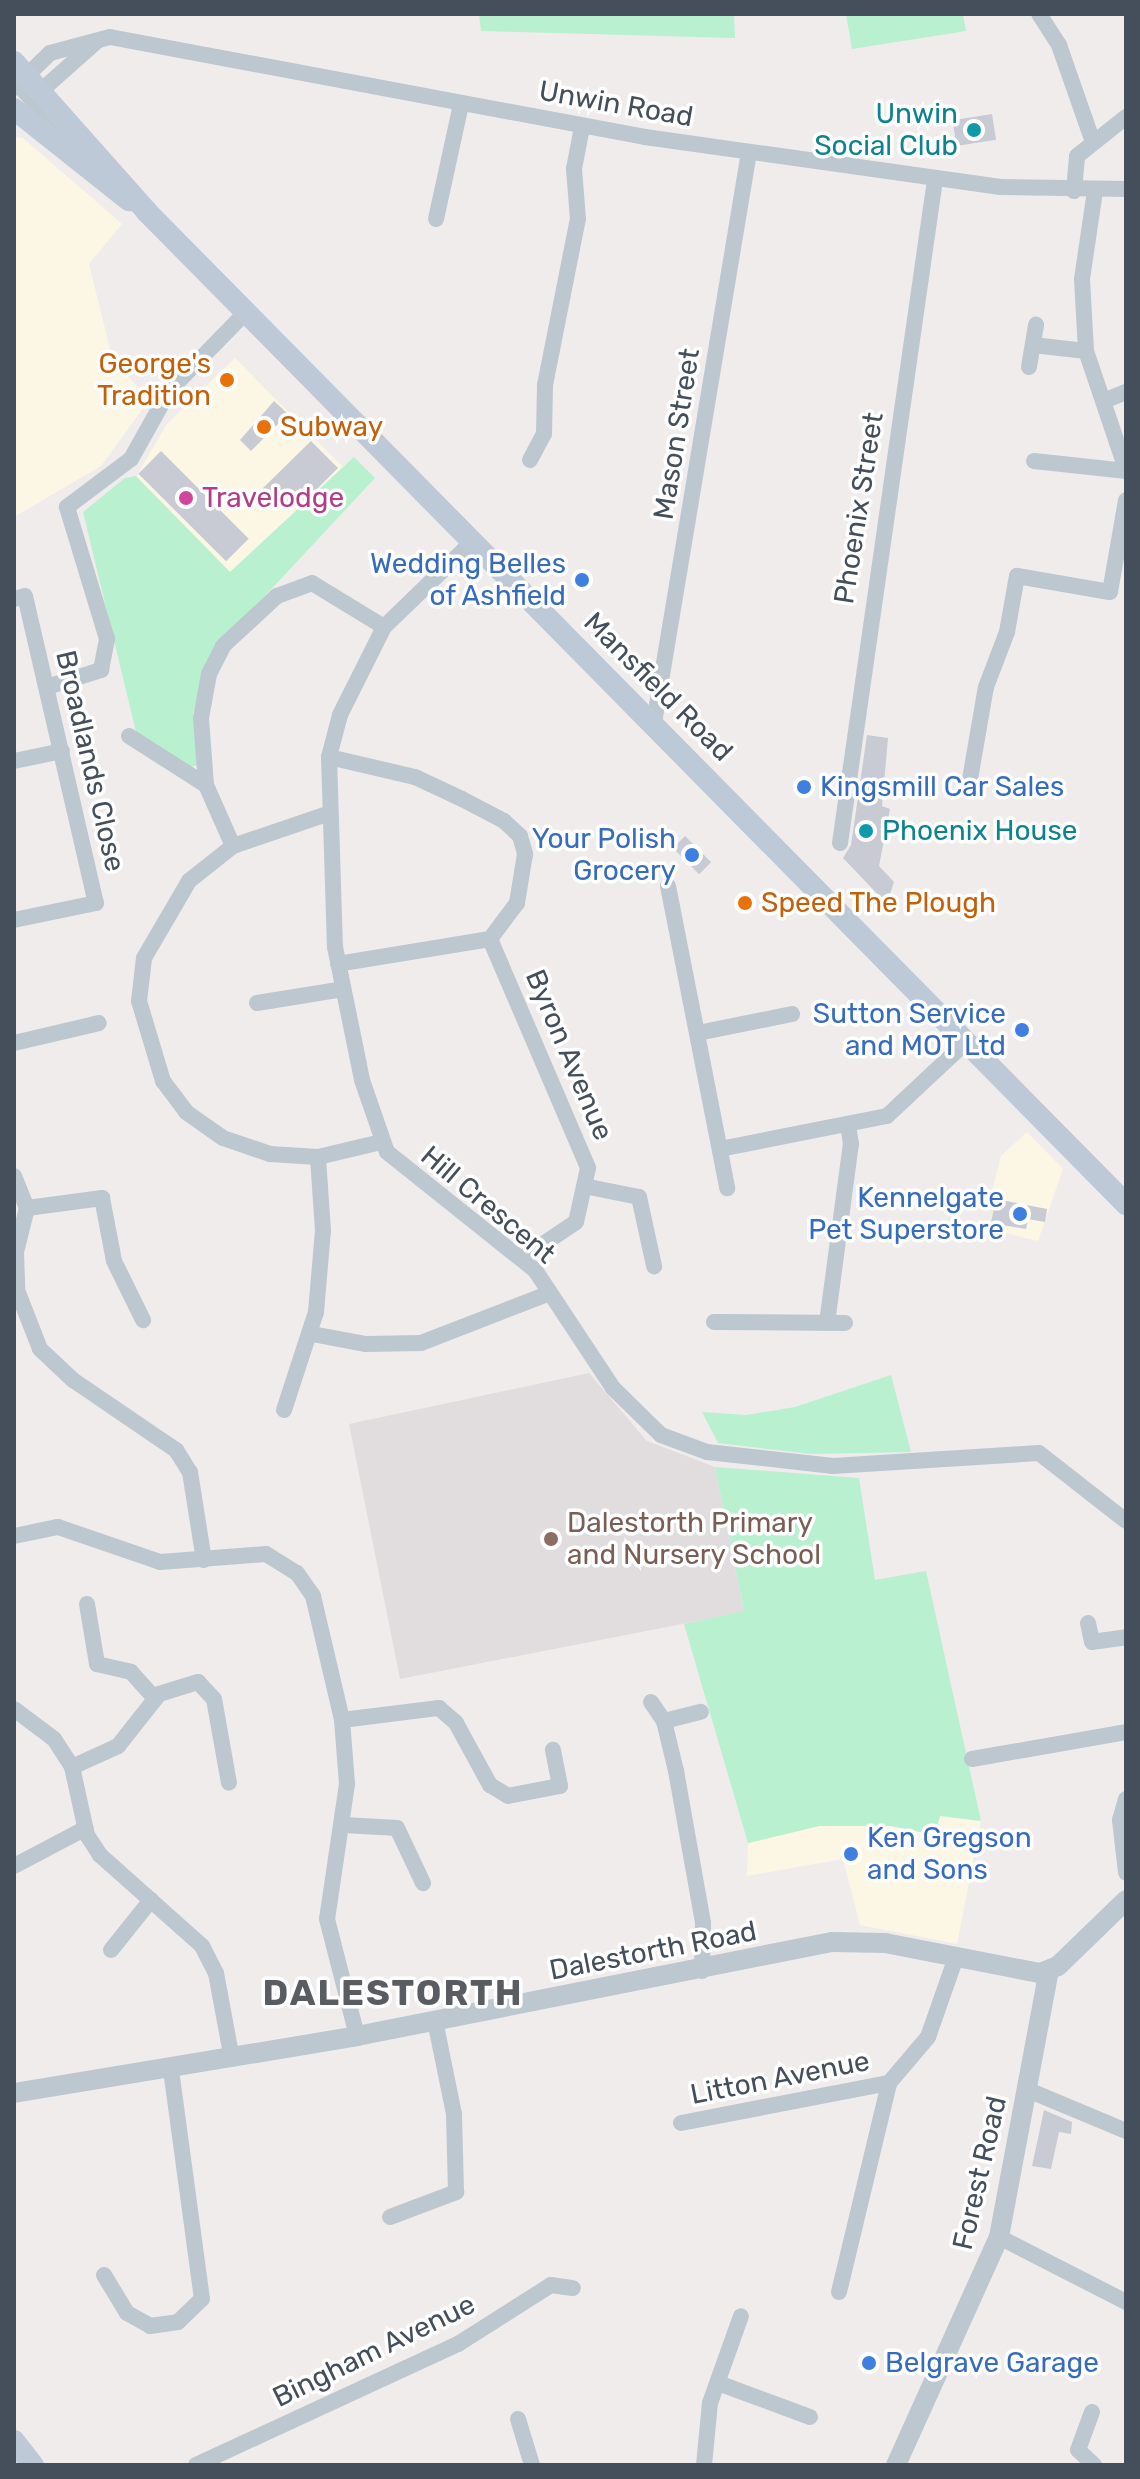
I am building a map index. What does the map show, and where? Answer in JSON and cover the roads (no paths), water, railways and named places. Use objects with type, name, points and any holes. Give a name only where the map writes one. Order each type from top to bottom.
[{"type":"main road","name":"Mansfield Road","points":[[23,91],[101,183],[147,212]]},
{"type":"main road","name":"Mansfield Road","points":[[23,91],[654,723],[1126,1204]]},
{"type":"main road","points":[[14,2441],[33,2465]]},
{"type":"street","points":[[1039,14],[1059,45],[1092,139]]},
{"type":"street","name":"Unwin Road","points":[[23,91],[50,53],[101,38],[582,127],[935,180],[1074,191],[1126,189]]},
{"type":"street","points":[[436,219],[461,104]]},
{"type":"street","points":[[1074,191],[1077,156],[1092,139],[1126,117]]},
{"type":"street","points":[[530,460],[544,434],[554,329],[578,219],[574,169],[582,127]]},
{"type":"street","name":"Mason Street","points":[[654,723],[749,152]]},
{"type":"street","name":"Phoenix Street","points":[[840,843],[935,180]]},
{"type":"street","points":[[1034,461],[1126,470],[1106,400],[1086,351],[1082,279],[1095,191]]},
{"type":"street","points":[[47,687],[101,670],[107,639],[67,507],[131,459],[169,391],[245,313]]},
{"type":"street","points":[[1029,367],[1036,325]]},
{"type":"street","points":[[1033,345],[1086,351]]},
{"type":"street","points":[[1106,400],[1126,392]]},
{"type":"street","points":[[969,785],[986,687],[1007,632],[1017,576],[1110,592],[1126,500]]},
{"type":"street","name":"Hill Crescent","points":[[472,542],[384,627],[340,715],[329,757],[327,814],[338,964],[381,1142],[400,1166],[521,1259],[550,1293],[637,1416],[688,1446],[833,1466],[1039,1453],[1126,1521]]},
{"type":"street","points":[[233,846],[206,785],[204,694],[223,646],[277,596],[312,583],[384,627]]},
{"type":"street","name":"Broadlands Close","points":[[14,920],[96,903],[47,687],[20,597]]},
{"type":"street","points":[[129,736],[206,785]]},
{"type":"street","points":[[14,761],[62,751]]},
{"type":"street","points":[[329,757],[415,777],[504,821],[520,836],[522,884],[490,939],[338,964]]},
{"type":"street","points":[[327,814],[233,846],[189,881],[144,958],[139,1001],[148,1046],[163,1081],[186,1112],[223,1138],[270,1154],[318,1157],[381,1142]]},
{"type":"street","points":[[668,886],[727,1188]]},
{"type":"street","name":"Byron Avenue","points":[[490,939],[573,1123],[589,1187],[576,1222],[521,1259]]},
{"type":"street","points":[[257,1003],[343,989]]},
{"type":"street","points":[[698,1033],[792,1014]]},
{"type":"street","points":[[14,1043],[99,1023]]},
{"type":"street","points":[[720,1149],[848,1125],[907,1104],[966,1042]]},
{"type":"street","points":[[827,1323],[848,1125]]},
{"type":"street","points":[[284,1410],[312,1334],[323,1231],[318,1157]]},
{"type":"street","points":[[14,1176],[27,1208],[16,1252],[17,1290],[40,1349],[73,1380],[176,1450],[190,1472],[204,1560]]},
{"type":"street","points":[[589,1187],[639,1197],[654,1266]]},
{"type":"street","points":[[27,1208],[102,1198],[114,1261],[143,1320]]},
{"type":"street","points":[[312,1334],[366,1344],[421,1343],[550,1293]]},
{"type":"street","points":[[714,1322],[845,1323]]},
{"type":"street","points":[[14,1536],[58,1527],[88,1533],[141,1559],[204,1560],[266,1554],[297,1573],[313,1596],[342,1720],[344,1825],[327,1919],[357,2036]]},
{"type":"street","points":[[87,1604],[97,1664],[131,1672],[155,1699]]},
{"type":"street","points":[[1088,1623],[1092,1642],[1126,1637]]},
{"type":"street","points":[[72,1767],[118,1746],[155,1699],[184,1683],[211,1691],[229,1783]]},
{"type":"street","points":[[651,1702],[664,1721],[703,1923],[702,1971]]},
{"type":"street","points":[[342,1720],[439,1708],[456,1723],[490,1785],[508,1796],[560,1786],[553,1750]]},
{"type":"street","points":[[14,1709],[54,1739],[72,1767],[86,1828],[100,1855],[202,1946],[216,1973],[232,2059]]},
{"type":"street","points":[[664,1721],[701,1712]]},
{"type":"street","points":[[972,1759],[1126,1732]]},
{"type":"street","points":[[1126,1799],[1120,1820],[1126,1873]]},
{"type":"street","points":[[344,1825],[397,1828],[423,1883]]},
{"type":"street","points":[[14,1866],[86,1828]]},
{"type":"street","points":[[111,1950],[151,1900]]},
{"type":"street","points":[[1049,1970],[1094,1925],[1126,1900]]},
{"type":"street","name":"Dalestorth Road","points":[[14,2093],[171,2070],[357,2036],[702,1971],[832,1942],[885,1943],[1049,1970]]},
{"type":"street","points":[[839,2292],[889,2083],[928,2037],[956,1957]]},
{"type":"street","name":"Forest Road","points":[[896,2465],[999,2237],[1049,1970]]},
{"type":"street","points":[[390,2217],[456,2192],[454,2114],[435,2021]]},
{"type":"street","points":[[104,2275],[127,2313],[150,2326],[178,2322],[202,2299],[171,2070]]},
{"type":"street","name":"Litton Avenue","points":[[681,2123],[889,2083]]},
{"type":"street","points":[[1028,2090],[1126,2131]]},
{"type":"street","points":[[999,2237],[1126,2302]]},
{"type":"street","name":"Bingham Avenue","points":[[196,2465],[458,2344],[551,2285],[573,2288]]},
{"type":"street","points":[[704,2465],[704,2437],[718,2383],[741,2316]]},
{"type":"street","points":[[718,2383],[810,2417]]},
{"type":"street","points":[[1092,2412],[1078,2450],[1094,2465]]},
{"type":"street","points":[[518,2419],[532,2465]]},
{"type":"place","name":"Unwin Social Club","points":[[974,130]]},
{"type":"place","name":"George's Tradition","points":[[227,380]]},
{"type":"place","name":"Subway","points":[[264,427]]},
{"type":"place","name":"Travelodge","points":[[186,498]]},
{"type":"place","name":"Wedding Belles of Ashfield","points":[[582,580]]},
{"type":"place","name":"Kingsmill Car Sales","points":[[804,787]]},
{"type":"place","name":"Phoenix House","points":[[866,831]]},
{"type":"place","name":"Your Polish Grocery","points":[[692,855]]},
{"type":"place","name":"Speed The Plough","points":[[745,903]]},
{"type":"place","name":"Sutton Service and MOT Ltd","points":[[1022,1030]]},
{"type":"place","name":"Kennelgate Pet Superstore","points":[[1020,1214]]},
{"type":"place","name":"Dalestorth Primary and Nursery School","points":[[551,1539]]},
{"type":"place","name":"Ken Gregson and Sons","points":[[851,1854]]},
{"type":"place","name":"Belgrave Garage","points":[[869,2363]]},
{"type":"district","name":"DALESTORTH","points":[[393,1993]]}]
